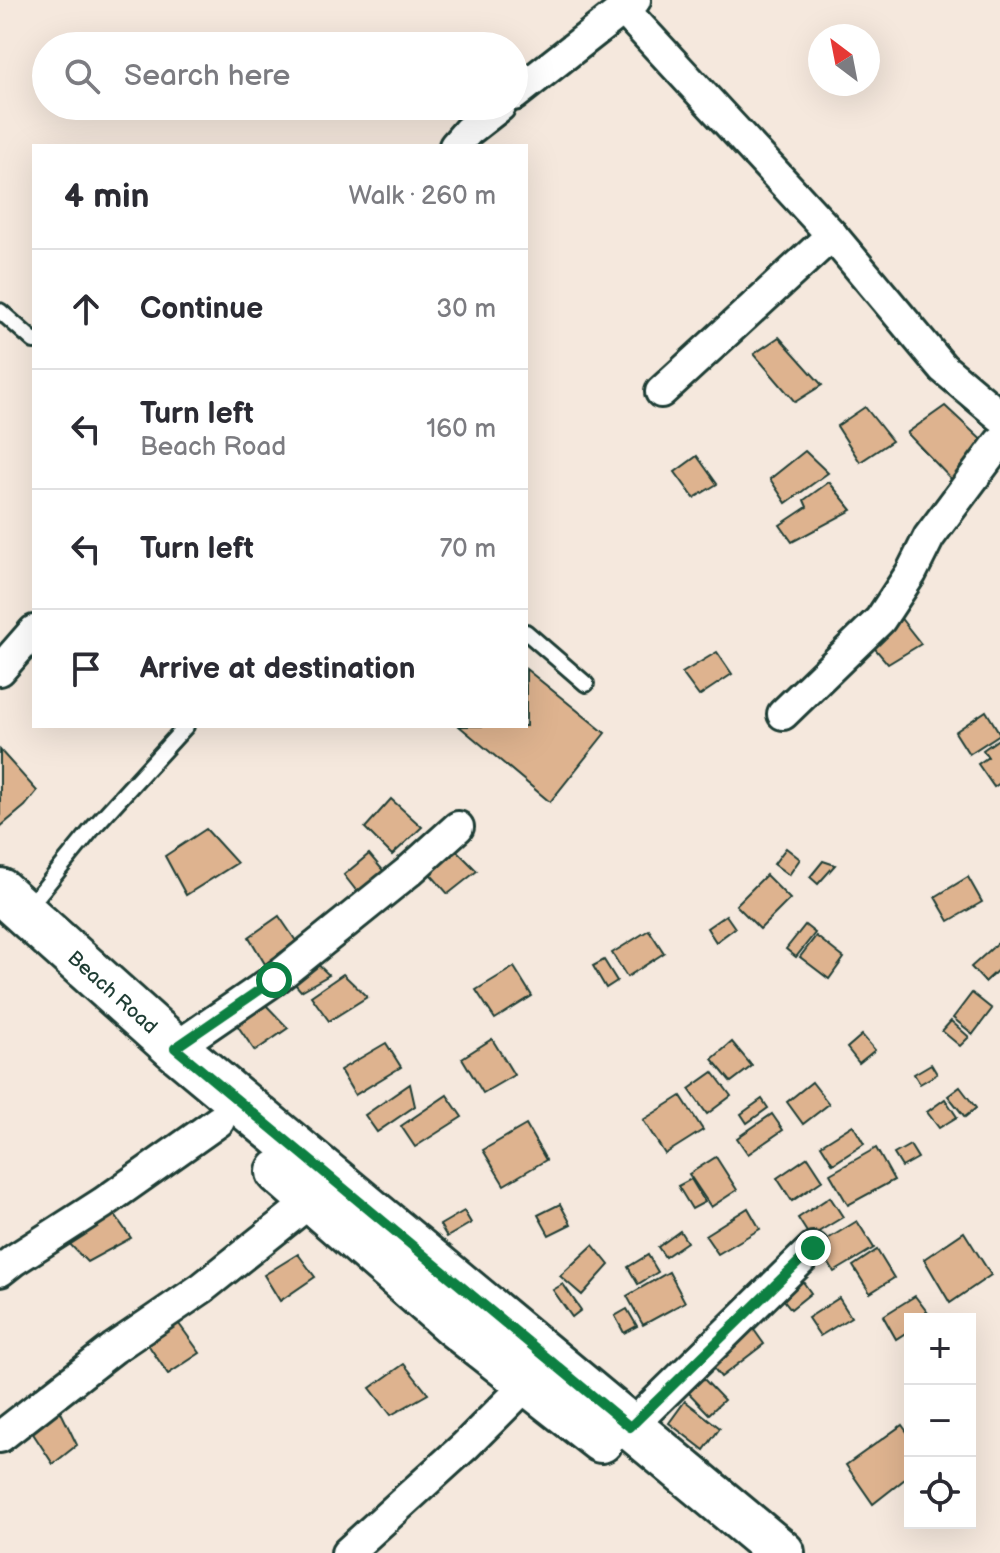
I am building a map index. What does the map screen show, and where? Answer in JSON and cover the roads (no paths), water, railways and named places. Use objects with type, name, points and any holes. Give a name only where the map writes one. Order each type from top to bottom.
[{"type":"main road","name":"Beach Road","points":[[8,909],[782,1553]]},
{"type":"main road","points":[[8,909],[219,1121],[453,1324],[615,1452],[734,1553]]},
{"type":"street","points":[[528,84],[631,3],[943,368],[1000,416]]},
{"type":"street","points":[[457,144],[482,120]]},
{"type":"street","points":[[661,392],[832,235]]},
{"type":"street","points":[[783,714],[880,620],[911,573],[929,537],[1000,442]]},
{"type":"street","points":[[0,670],[32,633]]},
{"type":"street","points":[[175,1048],[274,980],[408,872],[458,827]]},
{"type":"street","points":[[0,1271],[219,1121]]},
{"type":"street","points":[[0,1437],[114,1348],[202,1288],[311,1201]]},
{"type":"street","points":[[630,1427],[813,1248]]},
{"type":"street","points":[[347,1553],[465,1446],[528,1383]]},
{"type":"lane","points":[[0,311],[32,339]]},
{"type":"lane","points":[[528,634],[586,684]]},
{"type":"lane","points":[[8,909],[93,828],[184,728]]}]
